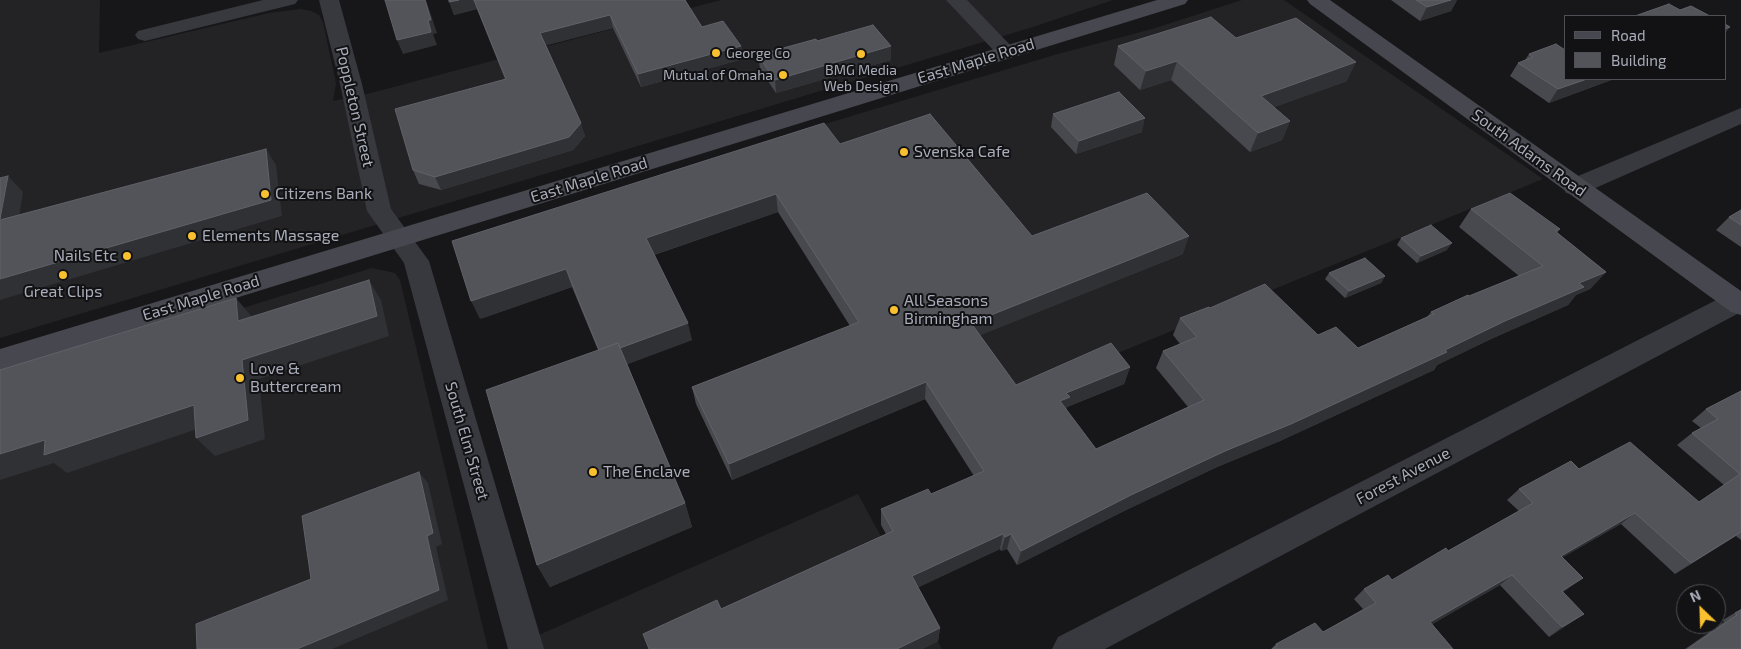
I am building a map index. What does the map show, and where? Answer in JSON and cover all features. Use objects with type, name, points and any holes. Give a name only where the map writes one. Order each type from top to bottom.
[{"type":"main road","name":"East Maple Road","points":[[0,360],[1005,51],[1178,0]]},
{"type":"main road","name":"South Adams Road","points":[[1317,0],[1739,303]]},
{"type":"street","points":[[145,35],[288,0]]},
{"type":"street","name":"Poppleton Street","points":[[329,0],[351,84],[379,211],[398,238]]},
{"type":"street","points":[[956,0],[1005,51]]},
{"type":"street","points":[[1575,186],[1741,115]]},
{"type":"street","name":"South Elm Street","points":[[398,238],[416,261],[526,649]]},
{"type":"street","name":"Forest Avenue","points":[[1070,649],[1739,303]]},
{"type":"shaded area","points":[[0,0],[100,0],[99,53],[269,13],[301,9],[311,11],[319,15],[323,22],[336,83],[333,101],[371,93],[721,0],[1113,0],[1033,27],[0,338]]},
{"type":"shaded area","points":[[1242,0],[1284,0],[1543,179],[1013,396],[825,124],[1054,55],[1152,29]]},
{"type":"shaded area","points":[[372,268],[395,273],[400,280],[488,649],[0,649],[0,383]]},
{"type":"shaded area","points":[[858,494],[942,649],[507,649]]},
{"type":"building","points":[[385,0],[425,0],[431,20],[428,20],[431,32],[397,40]]},
{"type":"building","points":[[474,0],[685,0],[702,27],[723,21],[741,46],[638,74],[610,15],[540,33],[581,123],[569,137],[435,177],[413,170],[395,109],[506,79]]},
{"type":"building","points":[[1416,0],[1451,0],[1427,7]]},
{"type":"building","points":[[1669,4],[1680,10],[1691,6],[1708,15],[1638,15]]},
{"type":"building","points":[[1211,17],[1236,38],[1296,18],[1356,62],[1261,96],[1290,121],[1258,133],[1177,61],[1146,71],[1118,46]]},
{"type":"building","points":[[873,25],[891,46],[775,80],[758,55],[816,39],[817,41]]},
{"type":"building","points":[[1556,44],[1564,49],[1564,80],[1584,80],[1558,89],[1518,63],[1533,57],[1529,54]]},
{"type":"building","points":[[1119,92],[1145,118],[1079,141],[1053,114]]},
{"type":"building","points":[[930,114],[1032,236],[1147,193],[1189,236],[971,323],[1016,385],[1111,343],[1130,367],[1066,393],[1070,397],[1060,401],[1096,449],[1204,400],[1163,351],[1197,337],[1180,318],[1210,308],[1265,284],[1318,335],[1336,327],[1358,348],[1434,314],[1431,312],[1468,295],[1543,266],[1471,209],[1510,193],[1560,229],[1555,231],[1606,272],[1579,283],[1584,287],[1505,321],[1445,350],[1447,352],[1291,424],[1225,451],[1131,495],[1021,551],[1011,534],[1005,537],[1003,534],[912,576],[940,628],[897,649],[649,649],[643,634],[717,600],[721,609],[893,531],[881,509],[928,489],[931,494],[984,471],[926,382],[729,464],[692,387],[859,322],[776,194],[646,238],[688,323],[620,348],[618,343],[599,350],[566,269],[471,301],[452,241],[824,123],[840,144]]},
{"type":"building","points":[[266,149],[271,200],[0,279],[0,220]]},
{"type":"building","points":[[8,176],[0,219],[0,178]]},
{"type":"building","points":[[1741,210],[1741,225],[1729,217]]},
{"type":"building","points":[[1431,225],[1452,243],[1421,256],[1401,238]]},
{"type":"building","points":[[1365,258],[1385,276],[1349,291],[1329,273]]},
{"type":"building","points":[[369,280],[377,316],[242,360],[248,420],[196,438],[194,405],[44,455],[45,440],[0,454],[0,370],[236,298],[238,321]]},
{"type":"building","name":"The Enclave","points":[[618,343],[685,503],[537,565],[486,390]]},
{"type":"building","points":[[1741,391],[1741,532],[1691,563],[1635,513],[1561,556],[1583,578],[1562,591],[1584,614],[1562,627],[1512,575],[1430,622],[1453,649],[1272,649],[1277,646],[1276,644],[1315,623],[1323,632],[1376,603],[1364,589],[1388,575],[1392,580],[1446,548],[1448,551],[1533,503],[1519,489],[1571,461],[1579,469],[1630,442],[1699,502],[1740,474],[1692,433],[1718,419],[1706,409]]},
{"type":"building","points":[[419,472],[433,533],[427,536],[439,590],[297,649],[197,649],[196,624],[311,579],[302,516]]},
{"type":"building","points":[[1741,610],[1741,649],[1688,649],[1710,634],[1726,634],[1726,623],[1737,615],[1735,613]]},
{"type":"place","name":"George Co","points":[[716,53]]},
{"type":"place","name":"BMG Media Web Design","points":[[861,54]]},
{"type":"place","name":"Mutual of Omaha","points":[[783,75]]},
{"type":"place","name":"Svenska Cafe","points":[[904,152]]},
{"type":"place","name":"Citizens Bank","points":[[265,194]]},
{"type":"place","name":"Elements Massage","points":[[192,236]]},
{"type":"place","name":"Nails Etc","points":[[127,256]]},
{"type":"place","name":"Great Clips","points":[[63,275]]},
{"type":"place","name":"All Seasons Birmingham","points":[[894,310]]},
{"type":"place","name":"Love & Buttercream","points":[[240,378]]},
{"type":"place","name":"The Enclave","points":[[593,472]]}]
